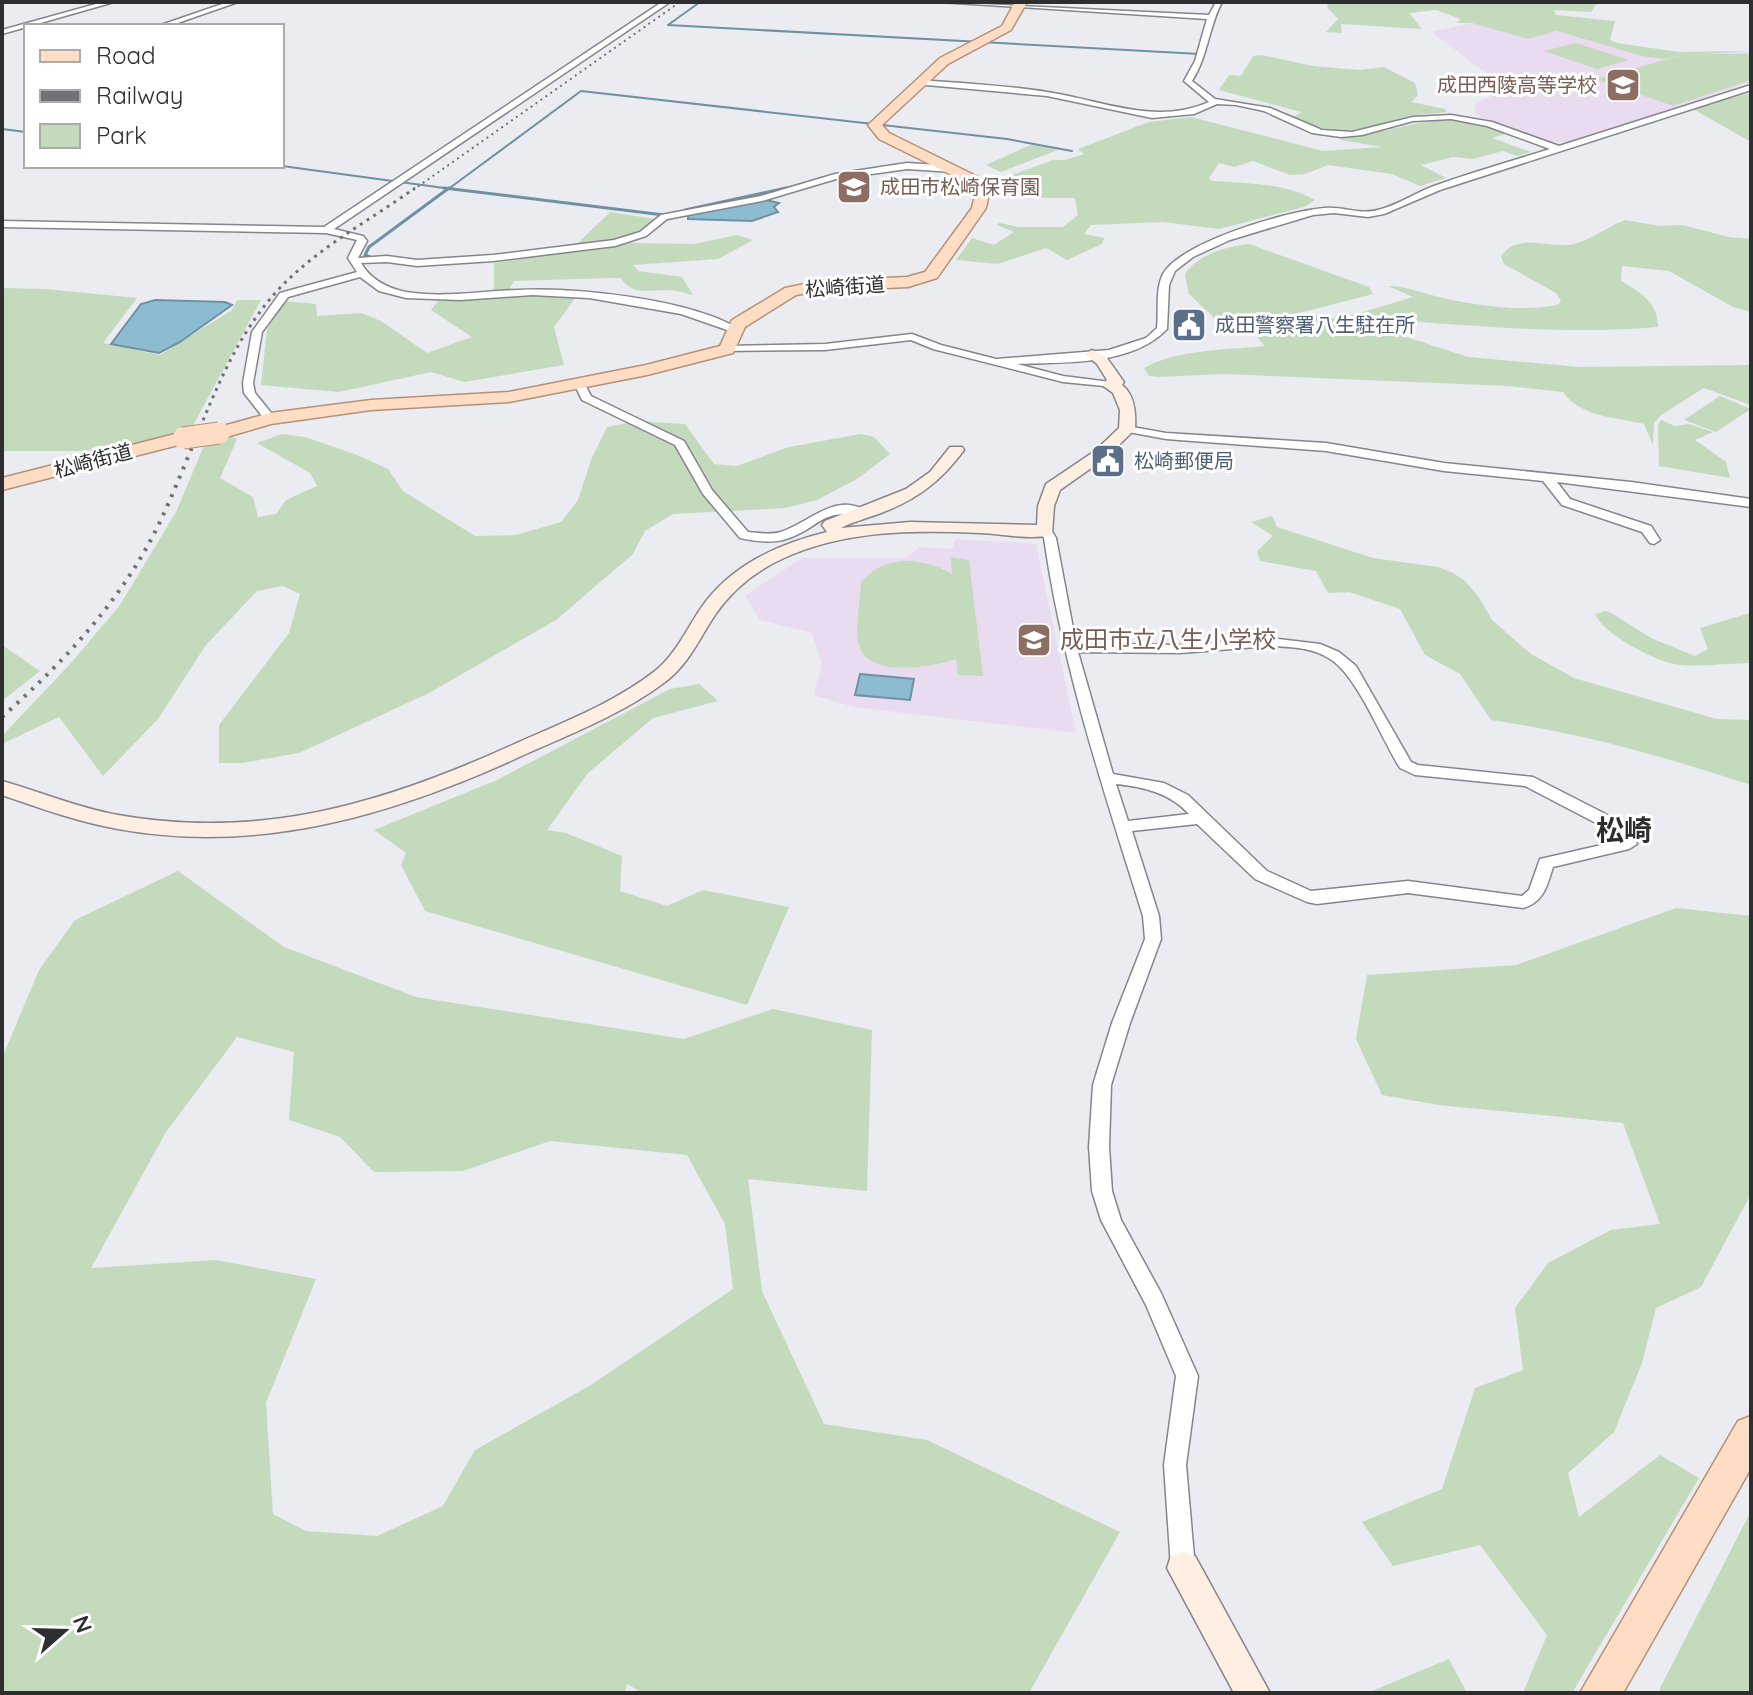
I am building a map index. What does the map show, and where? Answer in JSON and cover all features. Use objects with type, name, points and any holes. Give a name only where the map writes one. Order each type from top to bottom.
[{"type":"main road","name":"松崎街道","points":[[734,329],[759,310],[799,289],[908,282],[931,275],[983,201],[983,189],[953,169],[884,136],[876,127],[918,82],[944,61],[1007,28],[1020,4]]},
{"type":"main road","points":[[270,419],[371,405],[489,400],[579,383],[727,349],[734,329]]},
{"type":"main road","name":"松崎街道","points":[[2,484],[270,419]]},
{"type":"main road","points":[[1600,1693],[1751,1433]]},
{"type":"street","points":[[31,24],[111,2]]},
{"type":"street","points":[[326,230],[667,2]]},
{"type":"street","points":[[943,2],[1213,17]]},
{"type":"street","points":[[1219,2],[1207,30],[1204,53],[1188,81],[1214,101],[1267,110],[1308,130],[1333,135],[1373,132],[1424,118],[1466,119],[1497,126],[1561,150]]},
{"type":"street","points":[[168,24],[227,3]]},
{"type":"street","points":[[2,32],[24,26]]},
{"type":"street","points":[[918,82],[1050,94],[1149,116],[1195,112],[1214,101]]},
{"type":"street","points":[[995,362],[1122,352],[1158,335],[1163,324],[1162,284],[1179,262],[1200,249],[1314,211],[1383,212],[1434,189],[1751,87]]},
{"type":"street","points":[[354,261],[387,259],[417,263],[493,258],[615,243],[643,234],[664,217],[762,198],[835,177],[907,166],[953,169]]},
{"type":"street","points":[[2,224],[326,230],[360,238],[362,241],[354,254],[354,261],[361,274],[380,287],[406,296],[586,293],[692,313],[710,319],[723,328],[734,329]]},
{"type":"street","points":[[270,419],[250,393],[248,383],[257,332],[284,295],[361,274]]},
{"type":"street","points":[[727,349],[825,347],[912,337],[1063,379],[1110,385],[1120,390],[1128,410],[1127,429],[1101,454],[1052,488],[1046,506],[1046,531],[1050,538],[1069,648],[1105,778],[1151,916],[1153,939],[1121,1023],[1102,1085],[1099,1147],[1102,1191],[1121,1243],[1154,1300],[1187,1376],[1175,1465],[1183,1568],[1253,1693]]},
{"type":"street","points":[[1092,354],[1102,361],[1116,382],[1110,385]]},
{"type":"street","points":[[579,383],[586,398],[680,443],[707,491],[744,535],[781,536],[834,509],[855,509],[864,514]]},
{"type":"street","points":[[1127,429],[1166,436],[1326,447],[1444,467],[1751,503]]},
{"type":"street","points":[[838,535],[831,525],[864,514],[917,489],[938,473],[945,460],[956,450]]},
{"type":"street","points":[[1547,478],[1566,502],[1647,529],[1654,540]]},
{"type":"street","points":[[2,788],[115,821],[189,830],[239,830],[322,821],[402,800],[460,778],[639,690],[677,662],[715,601],[738,578],[779,553],[838,535],[915,527],[1046,531]]},
{"type":"street","points":[[1069,648],[1185,649],[1252,642],[1284,643],[1324,651],[1340,658],[1351,669],[1405,765],[1415,770],[1528,781],[1621,829],[1629,844],[1546,863],[1536,895],[1531,901],[1408,887],[1317,898],[1261,875],[1190,805],[1160,786],[1105,778]]},
{"type":"street","points":[[1120,827],[1201,818]]},
{"type":"shaded area","name":"成田西陵高等学校","points":[[1472,23],[1528,39],[1557,31],[1664,59],[1713,51],[1751,52],[1751,82],[1573,142],[1548,142],[1483,118],[1475,112],[1475,105],[1482,100],[1511,89],[1432,32]]},
{"type":"shaded area","points":[[956,539],[1036,544],[1076,733],[853,707],[814,695],[822,664],[812,633],[760,620],[745,596],[802,558],[906,558],[919,547],[952,549]]},
{"type":"green space","points":[[1329,2],[1598,2],[1591,12],[1554,10],[1556,15],[1615,21],[1610,40],[1617,43],[1679,52],[1751,51],[1696,54],[1751,54],[1751,80],[1673,106],[1596,79],[1679,56],[1664,59],[1642,56],[1557,31],[1528,39],[1472,23],[1456,23],[1461,19],[1436,10],[1409,13],[1422,29],[1341,24],[1342,33],[1326,32],[1338,19],[1327,7]]},
{"type":"green space","points":[[1576,43],[1629,60],[1597,69],[1544,51]]},
{"type":"green space","points":[[1262,55],[1313,66],[1359,70],[1384,67],[1415,83],[1418,95],[1411,102],[1447,112],[1408,116],[1357,130],[1332,130],[1294,117],[1301,112],[1219,90],[1229,75],[1241,76],[1253,56]]},
{"type":"green space","points":[[1751,93],[1751,142],[1693,109],[1708,102]]},
{"type":"green space","points":[[1191,117],[1323,151],[1382,147],[1341,140],[1343,137],[1424,122],[1455,121],[1511,132],[1492,138],[1531,152],[1517,156],[1503,151],[1473,159],[1453,157],[1421,165],[1446,178],[1420,186],[1392,174],[1328,165],[1305,174],[1290,175],[1253,161],[1234,167],[1219,163],[1209,178],[1212,181],[1278,187],[1315,200],[1304,207],[1219,229],[1163,222],[1091,225],[1084,234],[1104,238],[1102,244],[1067,260],[1046,248],[998,264],[956,260],[972,238],[994,245],[1014,232],[997,225],[999,223],[1019,227],[1063,227],[1078,215],[1075,198],[1035,198],[998,180],[1053,160],[1084,154],[1078,149],[1149,122]]},
{"type":"green space","points":[[1033,144],[1060,149],[1001,172],[986,165]]},
{"type":"green space","points":[[610,212],[655,219],[628,236],[577,244]]},
{"type":"green space","points":[[1625,220],[1660,226],[1682,225],[1729,237],[1751,239],[1751,312],[1733,307],[1669,271],[1622,266],[1621,281],[1651,304],[1658,327],[1541,329],[1346,317],[1413,297],[1388,286],[1485,306],[1528,308],[1557,305],[1561,301],[1556,293],[1504,264],[1501,256],[1508,249],[1523,243],[1574,244]]},
{"type":"green space","points":[[737,235],[753,240],[718,259],[633,265],[639,271],[682,277],[693,295],[671,290],[636,290],[621,278],[514,281],[507,293],[576,297],[554,327],[564,365],[464,382],[431,372],[339,392],[261,385],[267,329],[285,301],[316,304],[317,316],[361,313],[381,321],[427,353],[472,337],[431,310],[439,300],[494,294],[494,263],[631,243],[694,244]]},
{"type":"green space","points":[[1249,244],[1369,287],[1373,294],[1226,329],[1189,294],[1185,275],[1204,257],[1222,249]]},
{"type":"green space","points":[[2,288],[137,298],[103,343],[160,355],[232,310],[237,300],[261,300],[190,431],[126,451],[2,451]]},
{"type":"green space","points":[[1308,313],[1344,321],[1370,335],[1391,332],[1468,357],[1579,367],[1751,365],[1751,405],[1704,388],[1661,415],[1654,423],[1653,445],[1644,424],[1589,411],[1579,407],[1563,392],[1508,386],[1224,374],[1158,377],[1149,376],[1144,368],[1187,354],[1265,346],[1248,327]]},
{"type":"green space","points":[[1720,396],[1751,409],[1716,432],[1684,420]]},
{"type":"green space","points":[[1661,420],[1675,426],[1689,424],[1713,432],[1695,440],[1726,462],[1730,478],[1659,466],[1658,425]]},
{"type":"green space","points":[[638,421],[685,424],[714,464],[737,466],[789,447],[861,434],[874,437],[890,454],[857,479],[817,500],[785,508],[673,514],[645,531],[633,554],[556,620],[429,693],[299,753],[243,763],[219,763],[219,725],[289,633],[300,594],[283,586],[257,591],[206,645],[158,719],[103,776],[59,717],[2,744],[2,736],[71,663],[120,605],[176,512],[206,441],[230,436],[237,439],[220,478],[253,497],[258,517],[276,514],[286,500],[317,486],[310,473],[257,443],[282,434],[305,437],[388,469],[403,491],[475,536],[516,535],[561,522],[578,500],[591,460],[607,427]]},
{"type":"green space","points":[[1272,516],[1277,527],[1373,558],[1438,567],[1453,573],[1478,596],[1492,620],[1531,654],[1574,678],[1717,719],[1751,720],[1751,785],[1622,747],[1491,720],[1460,674],[1425,655],[1400,609],[1349,592],[1328,593],[1316,571],[1260,561],[1257,551],[1273,536],[1251,522]]},
{"type":"green space","points":[[951,557],[969,560],[983,676],[958,675],[956,659],[902,668],[875,663],[865,656],[857,632],[861,582],[881,567],[904,561],[928,564],[952,574]]},
{"type":"green space","points":[[1751,598],[1751,663],[1698,666],[1671,663],[1646,654],[1620,639],[1595,614],[1606,611],[1651,638],[1695,656],[1708,649],[1700,628],[1750,613]]},
{"type":"green space","points":[[2,645],[40,671],[2,701]]},
{"type":"green space","points":[[699,684],[718,701],[653,718],[588,773],[547,830],[566,833],[622,856],[620,891],[667,906],[703,890],[789,907],[747,1005],[425,911],[401,865],[406,853],[374,830],[497,780],[670,689]]},
{"type":"green space","points":[[178,871],[284,947],[416,997],[684,1039],[773,1009],[872,1030],[867,1191],[748,1179],[762,1291],[824,1424],[927,1440],[1120,1532],[1029,1693],[643,1693],[627,1684],[625,1693],[2,1693],[2,1058],[39,970],[75,920]],"holes":[[[237,1037],[294,1052],[289,1120],[340,1137],[374,1172],[463,1171],[550,1141],[687,1155],[725,1224],[733,1289],[591,1385],[475,1450],[443,1506],[377,1536],[306,1531],[273,1514],[266,1403],[316,1279],[216,1260],[91,1268],[166,1132]]]},
{"type":"green space","points":[[1676,908],[1751,916],[1751,1194],[1701,1287],[1656,1308],[1642,1363],[1614,1432],[1568,1473],[1579,1517],[1660,1455],[1699,1478],[1572,1693],[1523,1693],[1547,1635],[1480,1545],[1393,1566],[1362,1522],[1442,1489],[1475,1388],[1523,1370],[1515,1308],[1548,1263],[1611,1230],[1660,1224],[1623,1123],[1439,1105],[1382,1095],[1356,1039],[1367,975],[1516,965]]},
{"type":"green space","points":[[1751,1511],[1751,1693],[1659,1693],[1661,1686]]},
{"type":"green space","points":[[1449,1659],[1467,1693],[1367,1693]]},
{"type":"water","points":[[766,200],[779,203],[774,207],[778,212],[752,221],[688,219],[688,214]]},
{"type":"water","points":[[155,300],[225,302],[232,305],[159,353],[111,344],[141,304]]},
{"type":"water","points":[[860,674],[914,679],[910,700],[855,695]]},
{"type":"waterway","points":[[700,2],[668,25],[1200,54]]},
{"type":"waterway","points":[[449,189],[581,91],[1007,139],[1072,151]]},
{"type":"waterway","points":[[2,129],[24,132]]},
{"type":"waterway","points":[[284,166],[447,188]]},
{"type":"waterway","points":[[786,188],[828,176]]},
{"type":"waterway","points":[[685,210],[786,188]]},
{"type":"waterway","points":[[779,190],[786,188]]},
{"type":"waterway","points":[[370,257],[365,255],[369,247],[448,189]]},
{"type":"waterway","points":[[449,189],[459,190]]},
{"type":"waterway","points":[[449,189],[664,215]]},
{"type":"railway","points":[[413,190],[680,2]]},
{"type":"railway","points":[[197,435],[241,340],[278,290],[326,248],[415,188]]},
{"type":"railway","points":[[2,717],[63,658],[100,616],[133,570],[155,531],[198,433]]},
{"type":"place","name":"成田西陵高等学校","points":[[1623,85]]},
{"type":"place","name":"成田市松崎保育園","points":[[854,187]]},
{"type":"place","name":"成田警察署八生駐在所","points":[[1189,325]]},
{"type":"place","name":"松崎郵便局","points":[[1108,461]]},
{"type":"place","name":"成田市立八生小学校","points":[[1034,640]]},
{"type":"district","name":"松崎","points":[[1624,830]]}]
